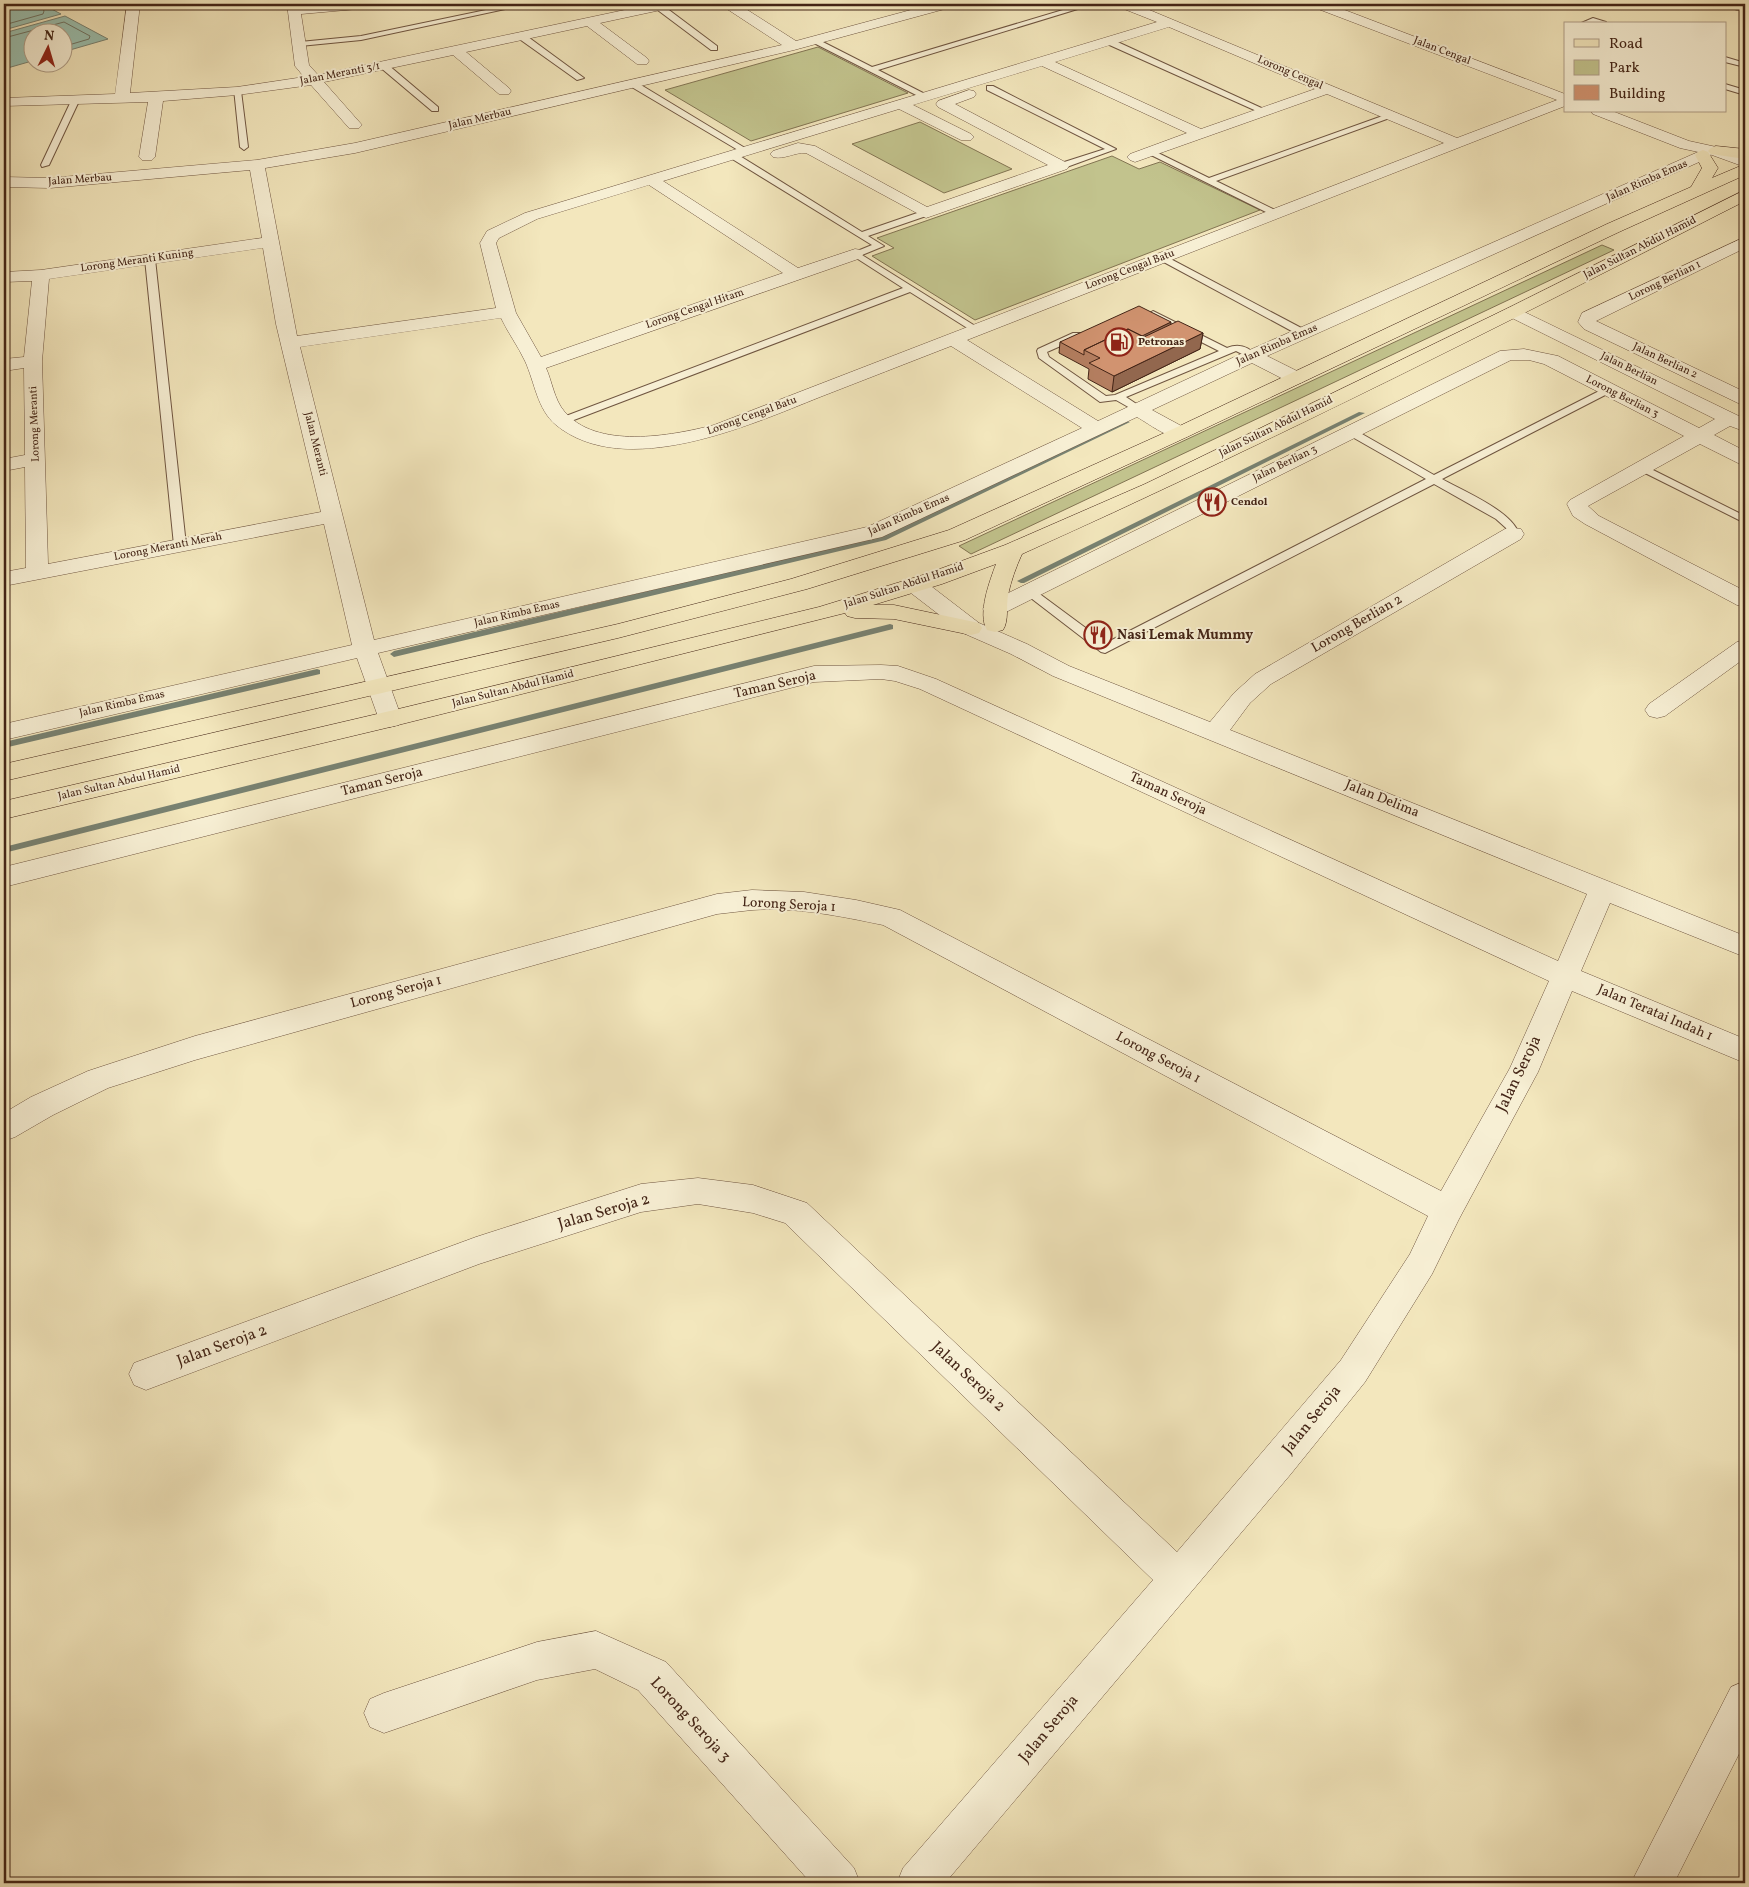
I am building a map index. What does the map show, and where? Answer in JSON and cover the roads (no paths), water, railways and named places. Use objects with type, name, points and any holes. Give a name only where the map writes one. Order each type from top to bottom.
[{"type":"main road","points":[[1697,190],[1710,168],[1709,153],[1745,154]]},
{"type":"main road","name":"Jalan Sultan Abdul Hamid","points":[[4,773],[618,631],[799,584],[957,535],[1180,433],[1604,232],[1745,168]]},
{"type":"main road","name":"Jalan Sultan Abdul Hamid","points":[[4,810],[390,719],[825,612],[1013,550],[1152,488],[1514,312],[1745,196]]},
{"type":"main road","points":[[799,584],[826,587],[872,578],[922,580],[957,535]]},
{"type":"main road","points":[[994,617],[995,595],[1013,550]]},
{"type":"main road","points":[[825,612],[894,612],[971,628]]},
{"type":"street","points":[[122,98],[133,4]]},
{"type":"street","points":[[354,126],[302,66],[293,7],[369,4]]},
{"type":"street","points":[[730,4],[794,46]]},
{"type":"street","name":"Jalan Merbau","points":[[4,182],[50,183],[256,165],[355,148],[794,46],[927,6],[947,4]]},
{"type":"street","name":"Lorong Cengal","points":[[1124,4],[1457,143]]},
{"type":"street","name":"Jalan Cengal","points":[[1318,4],[1564,100]]},
{"type":"street","points":[[1728,4],[1745,8]]},
{"type":"street","name":"Jalan Meranti 3/1","points":[[4,102],[156,97],[237,91],[315,80],[664,5]]},
{"type":"street","points":[[589,21],[642,61]]},
{"type":"street","name":"Lorong Cengal Batu","points":[[1169,23],[900,104],[814,131],[742,157],[651,180],[530,216],[493,235],[488,243],[507,312],[536,365],[547,400],[562,421],[585,434],[611,440],[646,443],[685,439],[722,429],[951,338],[1276,214],[1564,100]]},
{"type":"street","points":[[456,50],[504,91]]},
{"type":"street","points":[[1042,61],[1201,134]]},
{"type":"street","points":[[976,81],[990,88]]},
{"type":"street","points":[[990,88],[947,101],[943,104],[1061,166]]},
{"type":"street","points":[[1142,154],[1328,89]]},
{"type":"street","points":[[147,156],[156,97]]},
{"type":"street","points":[[900,104],[979,143]]},
{"type":"street","points":[[1601,112],[1745,168]]},
{"type":"street","points":[[814,131],[831,141]]},
{"type":"street","points":[[742,157],[798,148],[810,149],[926,213],[1061,166]]},
{"type":"street","name":"Jalan Rimba Emas","points":[[4,732],[874,532],[1252,356],[1709,153]]},
{"type":"street","points":[[1022,164],[1040,173]]},
{"type":"street","name":"Jalan Meranti","points":[[256,165],[290,343],[365,649],[390,719]]},
{"type":"street","points":[[651,180],[796,274]]},
{"type":"street","points":[[929,197],[945,206]]},
{"type":"street","name":"Lorong Meranti Kuning","points":[[4,277],[41,275],[270,242]]},
{"type":"street","name":"Lorong Berlian 1","points":[[1586,322],[1588,317],[1745,242]]},
{"type":"street","name":"Lorong Cengal Hitam","points":[[536,365],[855,254]]},
{"type":"street","name":"Lorong Meranti","points":[[37,573],[33,361],[41,275]]},
{"type":"street","points":[[290,343],[507,312]]},
{"type":"street","name":"Jalan Berlian","points":[[1514,312],[1737,423]]},
{"type":"street","name":"Jalan Berlian 2","points":[[1586,322],[1745,399]]},
{"type":"street","points":[[951,338],[1096,428]]},
{"type":"street","name":"Lorong Berlian 3","points":[[1495,360],[1520,354],[1536,355],[1551,360],[1745,459]]},
{"type":"street","points":[[1252,356],[1296,378]]},
{"type":"street","name":"Jalan Berlian 3","points":[[994,617],[1029,592],[1495,360]]},
{"type":"street","points":[[4,365],[33,361]]},
{"type":"street","points":[[1137,409],[1180,433]]},
{"type":"street","points":[[1737,423],[1699,437],[1577,504],[1580,512],[1592,520],[1745,600]]},
{"type":"street","points":[[4,465],[36,459]]},
{"type":"street","name":"Lorong Meranti Merah","points":[[4,579],[332,516]]},
{"type":"street","name":"Lorong Berlian 2","points":[[1216,732],[1242,698],[1263,679],[1513,534]]},
{"type":"street","name":"Jalan Delima","points":[[922,580],[994,617],[1020,649]]},
{"type":"street","name":"Jalan Delima","points":[[922,580],[971,628],[1020,649],[1061,671],[1745,947]]},
{"type":"street","points":[[1657,710],[1745,647]]},
{"type":"street","name":"Taman Seroja","points":[[4,877],[814,674],[881,672],[898,674],[928,684],[1564,976]]},
{"type":"street","name":"Jalan Seroja","points":[[918,1883],[1277,1463],[1353,1371],[1421,1264],[1447,1210],[1523,1072],[1603,889]]},
{"type":"street","name":"Lorong Seroja 1","points":[[4,1128],[42,1106],[98,1079],[194,1048],[717,904],[762,900],[851,908],[890,916],[1447,1210]]},
{"type":"street","name":"Jalan Teratai Indah 1","points":[[1564,976],[1745,1051]]},
{"type":"street","name":"Jalan Seroja 2","points":[[146,1374],[476,1252],[642,1198],[698,1191],[753,1199],[796,1213],[1046,1450],[1177,1578]]},
{"type":"street","name":"Lorong Seroja 3","points":[[384,1713],[536,1661],[596,1650],[652,1676],[839,1883]]},
{"type":"street","points":[[1652,1883],[1745,1701]]},
{"type":"lane","points":[[300,44],[360,38],[524,4]]},
{"type":"lane","points":[[871,70],[1090,4]]},
{"type":"lane","points":[[664,5],[714,48]]},
{"type":"lane","points":[[521,36],[580,78]]},
{"type":"lane","points":[[814,40],[924,97]]},
{"type":"lane","points":[[1108,41],[1264,112]]},
{"type":"lane","points":[[1726,59],[1745,65]]},
{"type":"lane","points":[[384,66],[435,109]]},
{"type":"lane","points":[[633,84],[878,246],[855,254]]},
{"type":"lane","points":[[1726,86],[1745,93]]},
{"type":"lane","points":[[990,88],[1112,149],[1061,166]]},
{"type":"lane","points":[[237,91],[244,147]]},
{"type":"lane","points":[[45,165],[75,101]]},
{"type":"lane","points":[[1209,182],[1391,116]]},
{"type":"lane","points":[[1142,154],[1209,182],[1276,214]]},
{"type":"lane","points":[[861,235],[926,213]]},
{"type":"lane","points":[[855,254],[975,329]]},
{"type":"lane","points":[[1162,258],[1303,333]]},
{"type":"lane","points":[[150,259],[180,545]]},
{"type":"lane","points":[[562,421],[910,289]]},
{"type":"lane","points":[[1141,311],[1150,312],[1226,351]]},
{"type":"lane","points":[[1090,330],[1047,348],[1042,354],[1044,358],[1104,400],[1118,397],[1226,351],[1237,348],[1252,356]]},
{"type":"lane","points":[[1029,592],[1105,649],[1607,390]]},
{"type":"lane","points":[[1118,397],[1137,409]]},
{"type":"lane","points":[[1351,432],[1500,518],[1511,527],[1513,534]]},
{"type":"lane","points":[[1643,468],[1745,520]]},
{"type":"water","points":[[4,4],[42,4],[61,14],[32,22],[22,22],[22,25],[4,30]]},
{"type":"water","points":[[65,16],[108,39],[72,49],[72,22],[43,22]]},
{"type":"water","points":[[22,28],[22,64],[4,69],[4,33]]},
{"type":"waterway","points":[[1021,581],[1361,413]]},
{"type":"waterway","points":[[394,654],[883,538],[1126,422]]},
{"type":"waterway","points":[[4,850],[890,627]]},
{"type":"waterway","points":[[4,745],[317,672]]},
{"type":"place","name":"Petronas","points":[[1119,342]]},
{"type":"place","name":"Cendol","points":[[1212,502]]},
{"type":"place","name":"Nasi Lemak Mummy","points":[[1098,635]]}]
